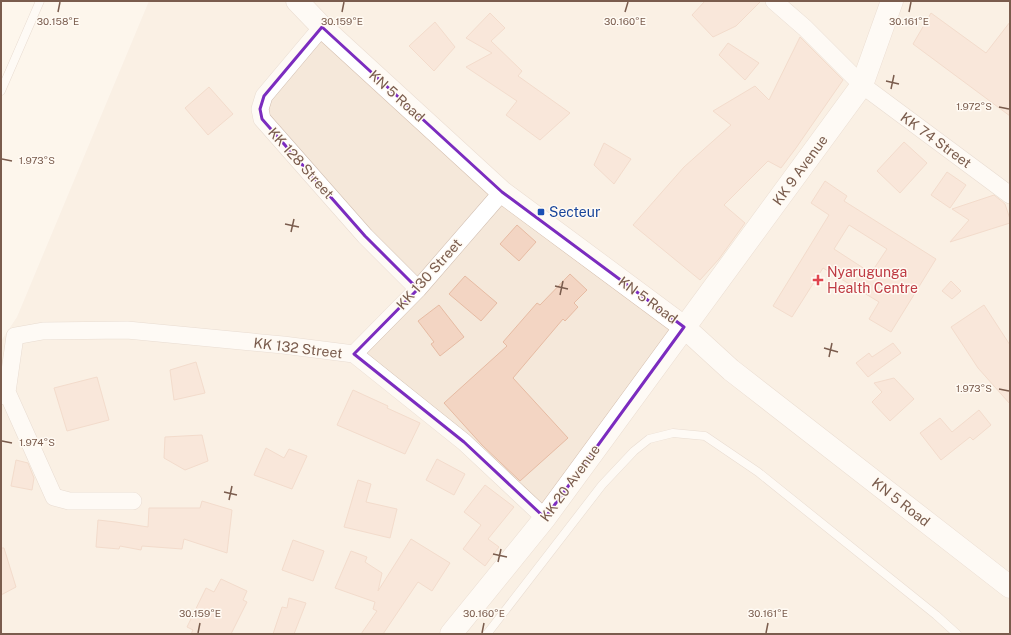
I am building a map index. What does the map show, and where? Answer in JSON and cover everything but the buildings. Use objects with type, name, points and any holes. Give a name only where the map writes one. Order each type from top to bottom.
[{"type":"main road","name":"KN 5 Road","points":[[297,1],[322,27],[502,192],[684,327],[731,370],[1007,579]]},
{"type":"main road","name":"KK 9 Avenue","points":[[684,327],[862,85],[892,1]]},
{"type":"main road","name":"KK 20 Avenue","points":[[451,634],[545,518],[684,327]]},
{"type":"street","name":"KK 74 Street","points":[[774,1],[805,28],[862,85],[1010,195]]},
{"type":"street","name":"KK 128 Street","points":[[322,27],[264,96],[260,109],[262,119],[365,236],[418,289]]},
{"type":"street","name":"KK 130 Street","points":[[354,354],[418,289],[502,192]]},
{"type":"street","name":"KK 132 Street","points":[[4,394],[15,336],[43,331],[126,330],[283,345],[354,354],[464,442],[545,518]]},
{"type":"street","points":[[4,394],[54,497],[69,500],[133,501]]},
{"type":"lane","points":[[1,91],[40,1]]},
{"type":"lane","points":[[487,634],[602,485],[634,451],[649,439],[673,433],[705,436],[758,472],[936,615],[957,634]]},
{"type":"highlighted area","points":[[322,27],[502,192],[684,327],[545,518],[464,442],[354,354],[418,289],[365,236],[262,119],[260,109],[264,96]]},
{"type":"shaded area","points":[[149,1],[1010,1],[1010,634],[1,634],[1,341],[17,317]]},
{"type":"place","name":"Secteur","points":[[541,212]]},
{"type":"place","name":"Nyarugunga Health Centre","points":[[818,280]]}]
